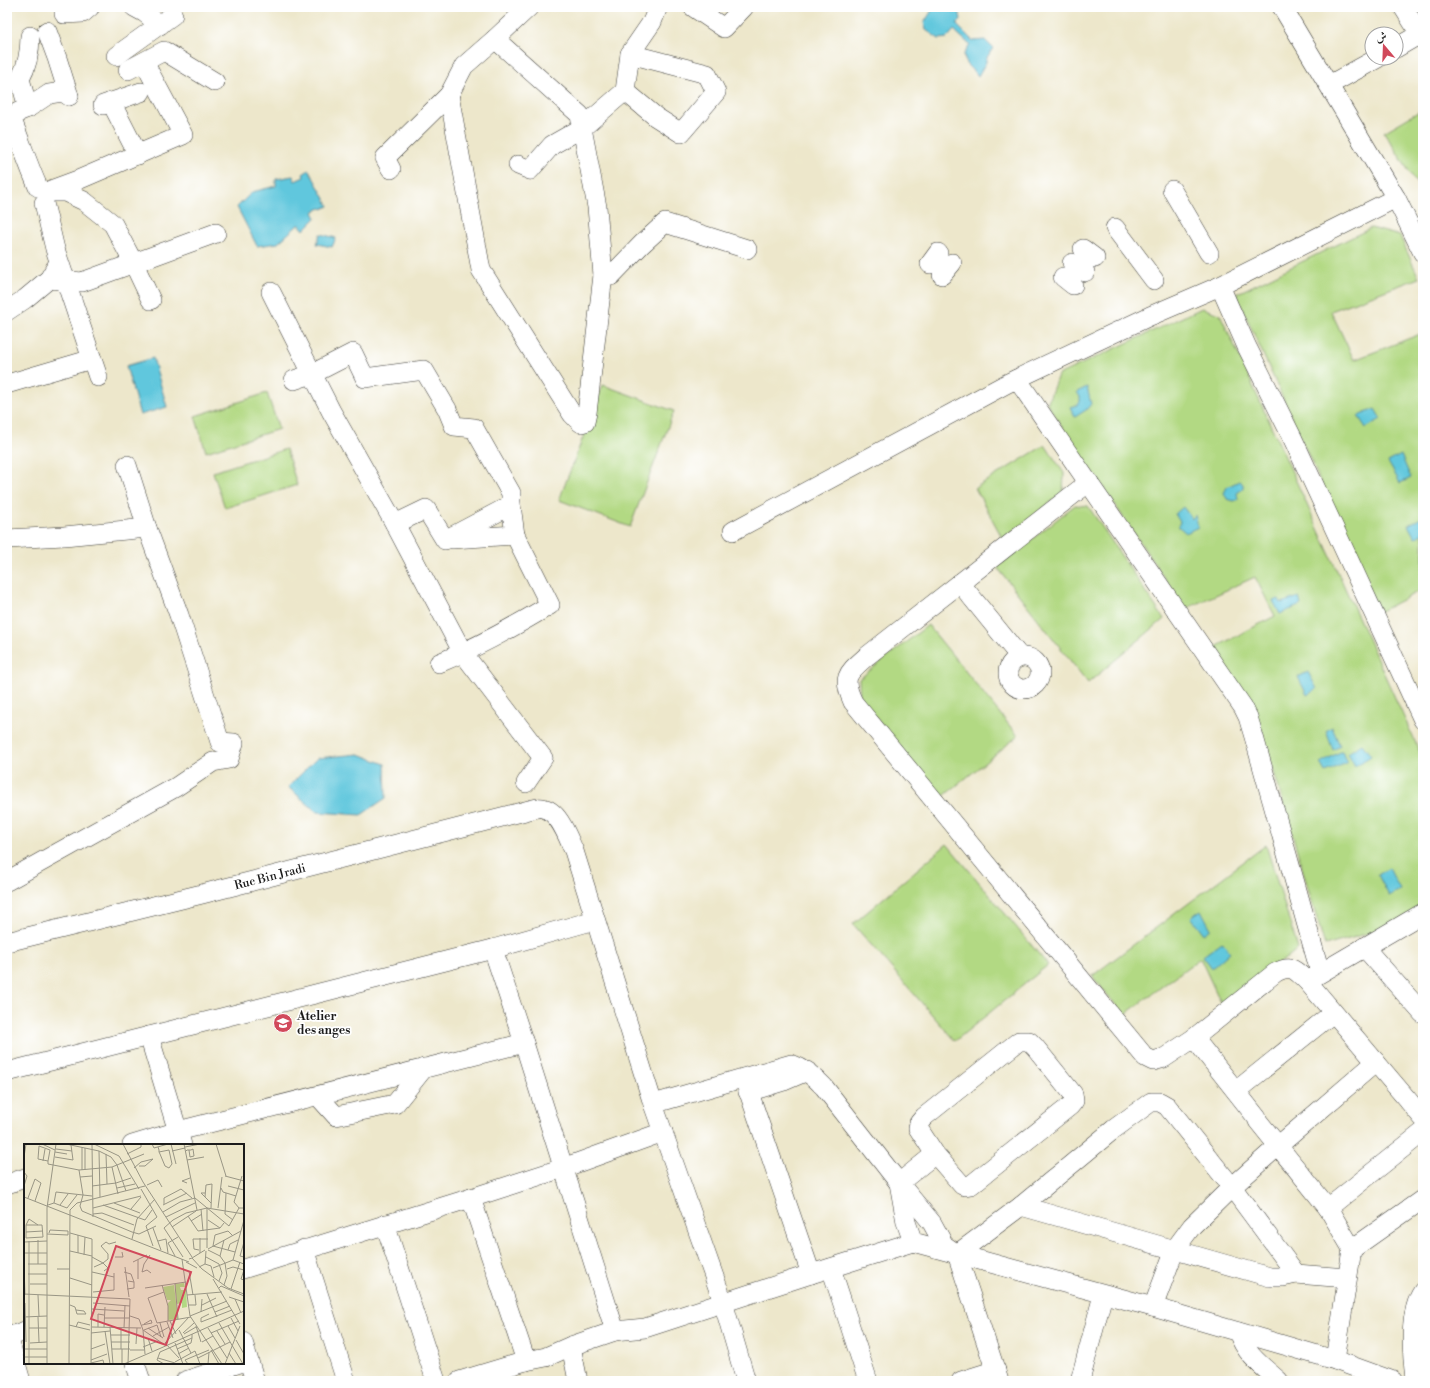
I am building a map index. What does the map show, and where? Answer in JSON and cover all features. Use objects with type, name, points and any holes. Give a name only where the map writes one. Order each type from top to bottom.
[{"type":"street","points":[[64,14],[83,12],[90,7]]},
{"type":"street","points":[[116,56],[166,20],[145,13],[134,7]]},
{"type":"street","points":[[391,169],[385,158],[449,95],[464,66],[528,7]]},
{"type":"street","points":[[518,165],[530,170],[552,145],[582,128],[625,91],[630,54],[652,22],[658,7]]},
{"type":"street","points":[[693,7],[724,28],[744,7]]},
{"type":"street","points":[[1282,7],[1396,198],[1423,253]]},
{"type":"street","points":[[1403,7],[1422,37],[1404,45]]},
{"type":"street","points":[[28,108],[20,79],[25,70],[38,33],[57,58],[69,96],[64,92],[49,94],[28,108],[18,112],[12,120],[26,159],[46,193],[58,274],[98,377]]},
{"type":"street","points":[[449,95],[482,270],[572,414],[581,423],[585,422],[603,275],[597,207],[580,115],[495,39]]},
{"type":"street","points":[[46,193],[183,135],[136,66],[164,51],[215,82]]},
{"type":"street","points":[[625,91],[656,117],[681,133],[716,92],[707,74],[630,54]]},
{"type":"street","points":[[1329,85],[1364,66]]},
{"type":"street","points":[[138,155],[107,104],[141,92]]},
{"type":"street","points":[[1172,190],[1209,253]]},
{"type":"street","points":[[46,193],[64,192],[84,201],[113,224],[151,300]]},
{"type":"street","points":[[733,532],[1017,379],[1150,316],[1220,286],[1396,198]]},
{"type":"street","points":[[603,275],[610,276],[665,223],[747,249]]},
{"type":"street","points":[[1115,228],[1154,280]]},
{"type":"street","points":[[58,274],[82,282],[133,262],[216,233]]},
{"type":"street","points":[[7,311],[58,274]]},
{"type":"street","points":[[1220,286],[1247,347],[1292,437],[1423,720]]},
{"type":"street","points":[[271,292],[331,411],[395,524],[463,653],[543,758],[526,783]]},
{"type":"street","points":[[294,380],[312,374],[353,353],[365,378],[424,370],[447,409],[454,426],[474,428],[511,493],[514,535],[550,605],[463,653],[439,663]]},
{"type":"street","points":[[7,384],[92,359]]},
{"type":"street","points":[[1017,379],[1243,707],[1248,718],[1314,977],[1333,1013],[1423,1118]]},
{"type":"street","points":[[7,881],[176,787],[213,762],[229,759],[234,743],[220,742],[179,615],[147,528],[127,465]]},
{"type":"street","points":[[1089,482],[867,656],[850,672],[847,680],[847,689],[853,702],[1145,1057],[1153,1061],[1164,1058],[1194,1038],[1282,969],[1294,969],[1314,977]]},
{"type":"street","points":[[445,540],[512,505]]},
{"type":"street","points":[[395,524],[426,509],[445,540]]},
{"type":"street","points":[[7,539],[64,536],[147,528]]},
{"type":"street","points":[[445,540],[514,535]]},
{"type":"street","points":[[955,587],[1015,661]]},
{"type":"street","name":"Rue Bin Jradi","points":[[7,942],[202,894],[533,809],[543,808],[555,815],[563,827],[574,852],[595,920]]},
{"type":"street","points":[[1314,977],[1423,913]]},
{"type":"street","points":[[7,1072],[493,949],[595,920],[653,1104],[722,1302],[746,1381]]},
{"type":"street","points":[[1364,948],[1421,1010]]},
{"type":"street","points":[[493,949],[615,1331]]},
{"type":"street","points":[[1236,1091],[1333,1013]]},
{"type":"street","points":[[149,1036],[180,1138]]},
{"type":"street","points":[[1194,1038],[1328,1208],[1352,1249],[1335,1360]]},
{"type":"street","points":[[1019,1041],[1029,1042],[1035,1047],[1073,1094],[1074,1101],[1070,1106],[971,1185],[962,1185],[935,1154],[920,1133],[918,1128],[919,1123],[924,1117],[1019,1041]]},
{"type":"street","points":[[139,1144],[180,1138],[318,1096],[524,1043]]},
{"type":"street","points":[[1153,1308],[1175,1249],[1192,1226],[1232,1187],[1278,1146],[1376,1062]]},
{"type":"street","points":[[318,1096],[336,1116],[395,1104],[424,1068]]},
{"type":"street","points":[[653,1104],[746,1085],[784,1081],[807,1071],[824,1087],[932,1223],[944,1245],[957,1254],[997,1376],[961,1381]]},
{"type":"street","points":[[746,1085],[811,1274]]},
{"type":"street","points":[[957,1254],[1021,1206],[1114,1129],[1151,1102],[1160,1102],[1167,1106],[1232,1187],[1296,1274]]},
{"type":"street","points":[[244,1269],[563,1168],[663,1132]]},
{"type":"street","points":[[1328,1208],[1423,1132]]},
{"type":"street","points":[[899,1183],[935,1154]]},
{"type":"street","points":[[7,1184],[24,1178]]},
{"type":"street","points":[[899,1183],[906,1222],[913,1242]]},
{"type":"street","points":[[471,1198],[526,1361]]},
{"type":"street","points":[[1352,1249],[1422,1201]]},
{"type":"street","points":[[1021,1206],[1270,1276],[1283,1277],[1296,1274],[1347,1278]]},
{"type":"street","points":[[386,1224],[436,1381]]},
{"type":"street","points":[[459,1381],[526,1361],[546,1357],[571,1346],[615,1331],[645,1328],[722,1302],[913,1242],[1335,1360],[1368,1377],[1393,1381]]},
{"type":"street","points":[[304,1249],[346,1381]]},
{"type":"street","points":[[831,1268],[868,1381]]},
{"type":"street","points":[[1417,1378],[1413,1360],[1413,1327],[1417,1300],[1423,1290]]},
{"type":"street","points":[[1077,1380],[1103,1295]]},
{"type":"street","points":[[1238,1332],[1246,1350],[1266,1377]]},
{"type":"street","points":[[13,1334],[21,1381]]},
{"type":"street","points":[[571,1346],[578,1381]]},
{"type":"street","points":[[244,1362],[255,1381]]},
{"type":"street","points":[[135,1364],[141,1381]]},
{"type":"street","points":[[185,1381],[238,1364]]},
{"type":"green space","points":[[1423,109],[1423,197],[1417,184],[1384,132]]},
{"type":"green space","points":[[1371,228],[1400,236],[1419,278],[1331,311],[1354,360],[1423,333],[1423,589],[1379,612],[1236,294]]},
{"type":"green space","points":[[1202,308],[1220,314],[1423,759],[1423,906],[1386,928],[1325,946],[1259,721],[1210,650],[1275,616],[1255,577],[1185,609],[1047,404],[1058,375]]},
{"type":"green space","points":[[603,385],[674,411],[630,527],[559,500]]},
{"type":"green space","points":[[267,393],[279,429],[206,452],[195,416]]},
{"type":"green space","points":[[1045,445],[1064,473],[1063,493],[1003,539],[975,488]]},
{"type":"green space","points":[[286,449],[297,485],[225,508],[213,472]]},
{"type":"green space","points":[[1075,505],[1088,506],[1164,619],[1088,683],[997,567]]},
{"type":"green space","points":[[928,625],[1018,736],[940,799],[860,698],[859,679]]},
{"type":"green space","points":[[947,844],[1048,965],[955,1041],[853,924]]},
{"type":"green space","points":[[1266,845],[1298,949],[1223,1007],[1200,958],[1124,1015],[1092,976]]},
{"type":"water","points":[[934,7],[962,7],[959,10],[961,19],[957,25],[973,41],[985,40],[993,48],[978,76],[966,64],[964,54],[970,45],[954,30],[947,38],[939,39],[926,30],[924,23]]},
{"type":"water","points":[[309,170],[329,206],[313,212],[316,218],[304,230],[299,224],[278,243],[257,246],[237,207],[252,192],[276,186],[276,179],[293,176],[295,181],[304,177],[303,174]]},
{"type":"water","points":[[320,234],[336,238],[332,247],[317,244]]},
{"type":"water","points":[[153,358],[167,407],[140,415],[126,366]]},
{"type":"water","points":[[1087,387],[1091,404],[1086,410],[1075,417],[1070,407],[1077,405],[1080,402],[1080,397],[1077,392]]},
{"type":"water","points":[[1375,409],[1381,419],[1366,428],[1358,416]]},
{"type":"water","points":[[1401,455],[1411,478],[1400,483],[1388,462]]},
{"type":"water","points":[[1239,481],[1243,484],[1243,489],[1237,493],[1238,499],[1234,501],[1227,499],[1224,493],[1227,487]]},
{"type":"water","points":[[1183,507],[1192,519],[1195,515],[1198,527],[1186,533],[1178,526],[1180,522],[1175,514]]},
{"type":"water","points":[[1423,517],[1423,533],[1415,538],[1408,525]]},
{"type":"water","points":[[1299,597],[1301,605],[1280,614],[1273,601],[1279,599],[1281,603]]},
{"type":"water","points":[[1308,672],[1317,689],[1307,695],[1298,677]]},
{"type":"water","points":[[1332,727],[1340,746],[1333,750],[1326,731]]},
{"type":"water","points":[[1362,744],[1371,756],[1355,766],[1348,753]]},
{"type":"water","points":[[1342,751],[1348,762],[1325,772],[1320,763]]},
{"type":"water","points":[[359,754],[385,764],[386,798],[361,815],[317,812],[288,787],[317,758]]},
{"type":"water","points":[[1389,868],[1400,890],[1389,896],[1378,875]]},
{"type":"water","points":[[1201,910],[1211,929],[1204,934],[1191,917]]},
{"type":"water","points":[[1222,942],[1230,952],[1212,968],[1203,956]]},
{"type":"place","name":"Atelier des anges","points":[[283,1023]]}]
